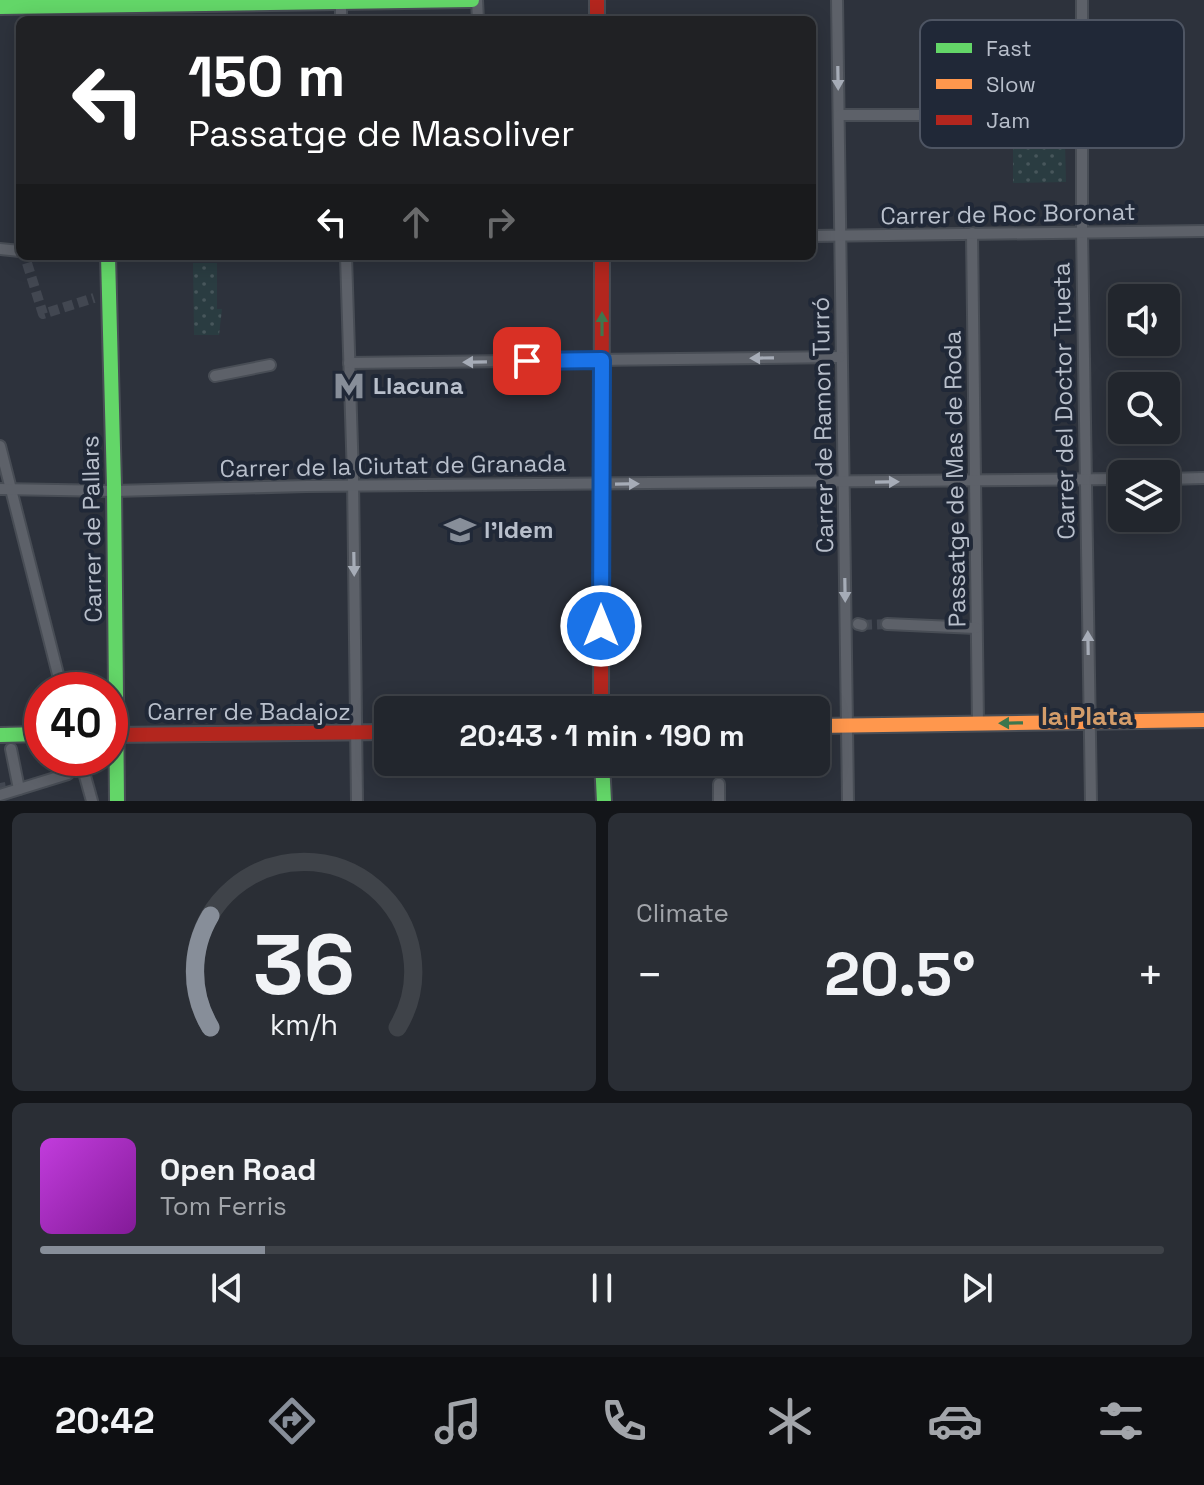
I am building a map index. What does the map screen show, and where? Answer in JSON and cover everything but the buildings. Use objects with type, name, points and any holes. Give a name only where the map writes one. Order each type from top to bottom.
[{"type":"street","points":[[0,7],[105,8],[474,0]]},
{"type":"street","name":"Carrer de Ramon Turró","points":[[837,0],[848,801]]},
{"type":"street","name":"Carrer del Doctor Trueta","points":[[1082,0],[1082,20]]},
{"type":"street","points":[[839,115],[920,115]]},
{"type":"street","name":"Carrer del Doctor Trueta","points":[[1083,148],[1091,801]]},
{"type":"street","name":"Carrer de Roc Boronat","points":[[816,236],[1204,231]]},
{"type":"street","name":"Passatge de Mas de Roda","points":[[972,233],[978,724]]},
{"type":"street","name":"Carrer de Pallars","points":[[108,260],[114,491],[113,672]]},
{"type":"street","points":[[346,260],[357,801]]},
{"type":"street","points":[[601,696],[602,260]]},
{"type":"street","points":[[349,363],[840,357]]},
{"type":"street","points":[[215,376],[270,365]]},
{"type":"street","points":[[0,446],[5,489],[57,672]]},
{"type":"street","points":[[1180,479],[1204,478]]},
{"type":"street","name":"Carrer de la Ciutat de Granada","points":[[5,489],[114,491],[1108,479]]},
{"type":"street","points":[[887,624],[976,628]]},
{"type":"street","points":[[830,725],[1204,720]]},
{"type":"street","name":"Carrer de Badajoz","points":[[128,735],[374,732]]},
{"type":"street","points":[[0,735],[24,734]]},
{"type":"street","points":[[11,749],[19,789]]},
{"type":"street","points":[[2,794],[61,776]]},
{"type":"street","points":[[85,776],[92,801]]},
{"type":"street","name":"Carrer de Pallars","points":[[115,776],[117,801]]},
{"type":"street","points":[[603,776],[604,801]]},
{"type":"street","points":[[719,784],[719,801]]},
{"type":"shaded area","points":[[1013,148],[1065,148],[1066,182],[1013,183]]},
{"type":"shaded area","points":[[193,263],[217,263],[217,309],[222,309],[219,335],[194,335]]},
{"type":"tunnel","points":[[27,263],[43,314],[94,298]]},
{"type":"tunnel","points":[[862,625],[887,624]]},
{"type":"tunnel","points":[[0,783],[1,788]]},
{"type":"traffic: fast","points":[[0,7],[472,0]]},
{"type":"traffic: fast","points":[[108,260],[117,801]]},
{"type":"traffic: fast","points":[[0,735],[24,734]]},
{"type":"traffic: fast","points":[[603,776],[604,801]]},
{"type":"traffic: slow","points":[[830,726],[1204,720]]},
{"type":"traffic: jam","points":[[597,0],[597,16]]},
{"type":"traffic: jam","points":[[601,696],[602,260]]},
{"type":"traffic: jam","points":[[128,735],[374,732]]},
{"type":"place","name":"Llacuna","points":[[349,386]]},
{"type":"place","name":"l'Idem","points":[[460,530]]},
{"type":"district","name":"la Plata","points":[[1087,716]]},
{"type":"route","points":[[527,361],[602,360],[601,626]]}]
